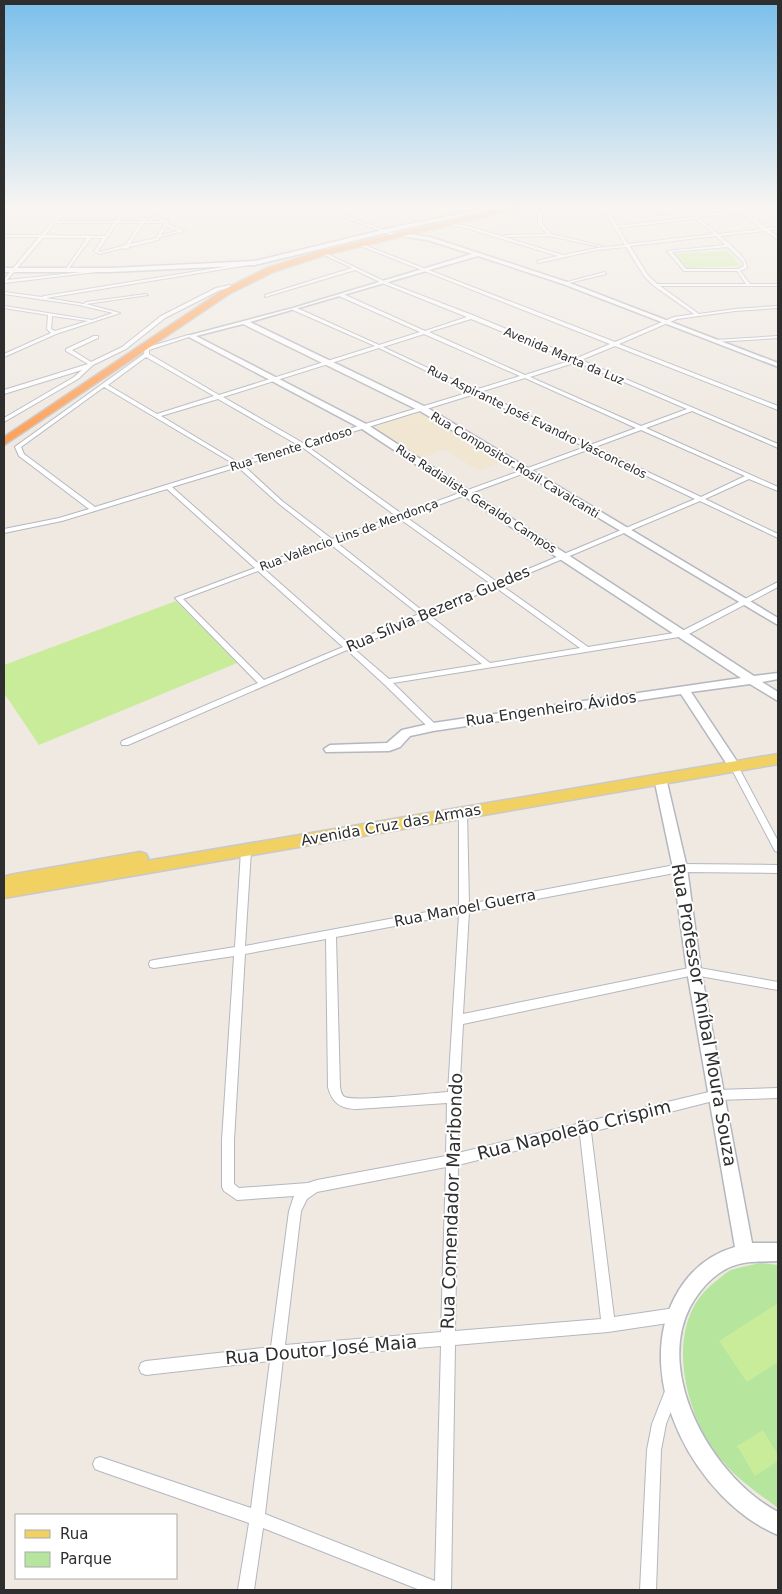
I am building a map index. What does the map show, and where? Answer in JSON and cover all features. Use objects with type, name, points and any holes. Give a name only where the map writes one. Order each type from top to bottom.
[{"type":"highway","points":[[4,436],[230,286],[240,281]]},
{"type":"highway","points":[[4,442],[145,350],[230,290],[247,281]]},
{"type":"main road","name":"Avenida Cruz das Armas","points":[[4,892],[660,778],[778,749]]},
{"type":"main road","name":"Avenida Cruz das Armas","points":[[4,882],[731,762],[778,758]]},
{"type":"street","points":[[34,298],[139,281]]},
{"type":"street","points":[[267,296],[312,281]]},
{"type":"street","points":[[454,281],[778,408]]},
{"type":"street","points":[[560,281],[778,365]]},
{"type":"street","points":[[565,283],[572,281]]},
{"type":"street","points":[[652,281],[698,315]]},
{"type":"street","points":[[93,509],[18,452],[18,447],[106,386],[145,350],[190,336],[295,309],[383,282]]},
{"type":"street","name":"Avenida Marta da Luz","points":[[383,282],[577,360],[690,410],[778,446]]},
{"type":"street","points":[[655,285],[778,285]]},
{"type":"street","points":[[4,392],[89,366],[124,348],[162,317],[218,289],[230,286]]},
{"type":"street","points":[[4,294],[79,304],[118,313],[54,333],[4,356]]},
{"type":"street","points":[[79,304],[146,295]]},
{"type":"street","points":[[342,295],[778,489]]},
{"type":"street","points":[[55,306],[61,302]]},
{"type":"street","points":[[4,307],[44,313],[50,312],[94,321]]},
{"type":"street","name":"Rua Tenente Cardoso","points":[[4,531],[43,525],[423,409],[577,360],[668,322],[698,315],[778,308]]},
{"type":"street","name":"Rua Aspirante José Evandro Vasconcelos","points":[[295,309],[476,392],[778,536]]},
{"type":"street","points":[[50,312],[50,329],[54,333]]},
{"type":"street","points":[[158,416],[473,318]]},
{"type":"street","name":"Rua Compositor Rosil Cavalcanti","points":[[244,322],[423,409],[778,622]]},
{"type":"street","name":"Rua Radialista Geraldo Campos","points":[[190,336],[365,427],[778,697]]},
{"type":"street","points":[[89,366],[68,350],[96,337]]},
{"type":"street","points":[[715,341],[778,338]]},
{"type":"street","points":[[145,350],[218,398],[302,446],[586,649]]},
{"type":"street","points":[[4,420],[76,378],[89,366]]},
{"type":"street","points":[[62,386],[73,389]]},
{"type":"street","points":[[106,386],[239,464],[280,502],[488,664]]},
{"type":"street","name":"Rua Valêncio Lins de Mendonça","points":[[263,684],[178,598],[690,410]]},
{"type":"street","points":[[36,420],[43,429]]},
{"type":"street","points":[[18,432],[43,429]]},
{"type":"street","name":"Rua Sílvia Bezerra Guedes","points":[[125,743],[425,614],[701,500],[750,476]]},
{"type":"street","points":[[167,486],[387,682],[433,727]]},
{"type":"street","points":[[387,682],[488,664],[682,634],[778,584]]},
{"type":"street","name":"Rua Engenheiro Ávidos","points":[[330,749],[389,748],[396,744],[406,733],[433,727],[778,676]]},
{"type":"street","points":[[684,690],[731,762],[778,849]]},
{"type":"street","name":"Rua Professor Aníbal Moura Souza","points":[[660,778],[680,868],[694,971],[745,1252]]},
{"type":"street","name":"Rua Comendador Maribondo","points":[[443,1590],[454,1160],[453,1096],[459,1020],[464,908],[463,812]]},
{"type":"street","points":[[239,951],[246,850]]},
{"type":"street","name":"Rua Manoel Guerra","points":[[154,964],[239,951],[680,868],[778,869]]},
{"type":"street","points":[[331,934],[335,1095],[339,1101],[349,1104],[453,1096]]},
{"type":"street","name":"Rua Napoleão Crispim","points":[[239,951],[228,1140],[228,1187],[237,1194],[309,1188],[454,1160],[717,1095],[778,1093]]},
{"type":"street","points":[[459,1020],[694,971],[778,986]]},
{"type":"street","points":[[585,1129],[608,1325]]},
{"type":"street","points":[[246,1590],[257,1518],[294,1211],[299,1198],[309,1188]]},
{"type":"street","points":[[778,1252],[745,1252],[722,1260],[702,1273],[686,1292],[676,1315],[670,1350],[674,1389],[692,1438],[724,1484],[767,1519],[778,1524]]},
{"type":"street","name":"Rua Doutor José Maia","points":[[146,1368],[277,1353],[608,1325],[676,1315]]},
{"type":"street","points":[[648,1590],[654,1450],[659,1424],[674,1389]]},
{"type":"street","points":[[100,1464],[257,1518],[439,1590]]},
{"type":"shaded area","points":[[420,412],[502,462],[479,471],[445,449],[421,458],[374,427]]},
{"type":"green space","points":[[176,601],[237,663],[39,745],[4,693],[4,665]]},
{"type":"green space","points":[[761,1263],[778,1265],[778,1508],[731,1471],[709,1443],[691,1404],[683,1359],[684,1337],[689,1316],[700,1298],[729,1271]]},
{"type":"green space","points":[[778,1303],[778,1362],[747,1382],[719,1341]]},
{"type":"green space","points":[[763,1430],[778,1455],[778,1461],[755,1476],[737,1446]]}]
